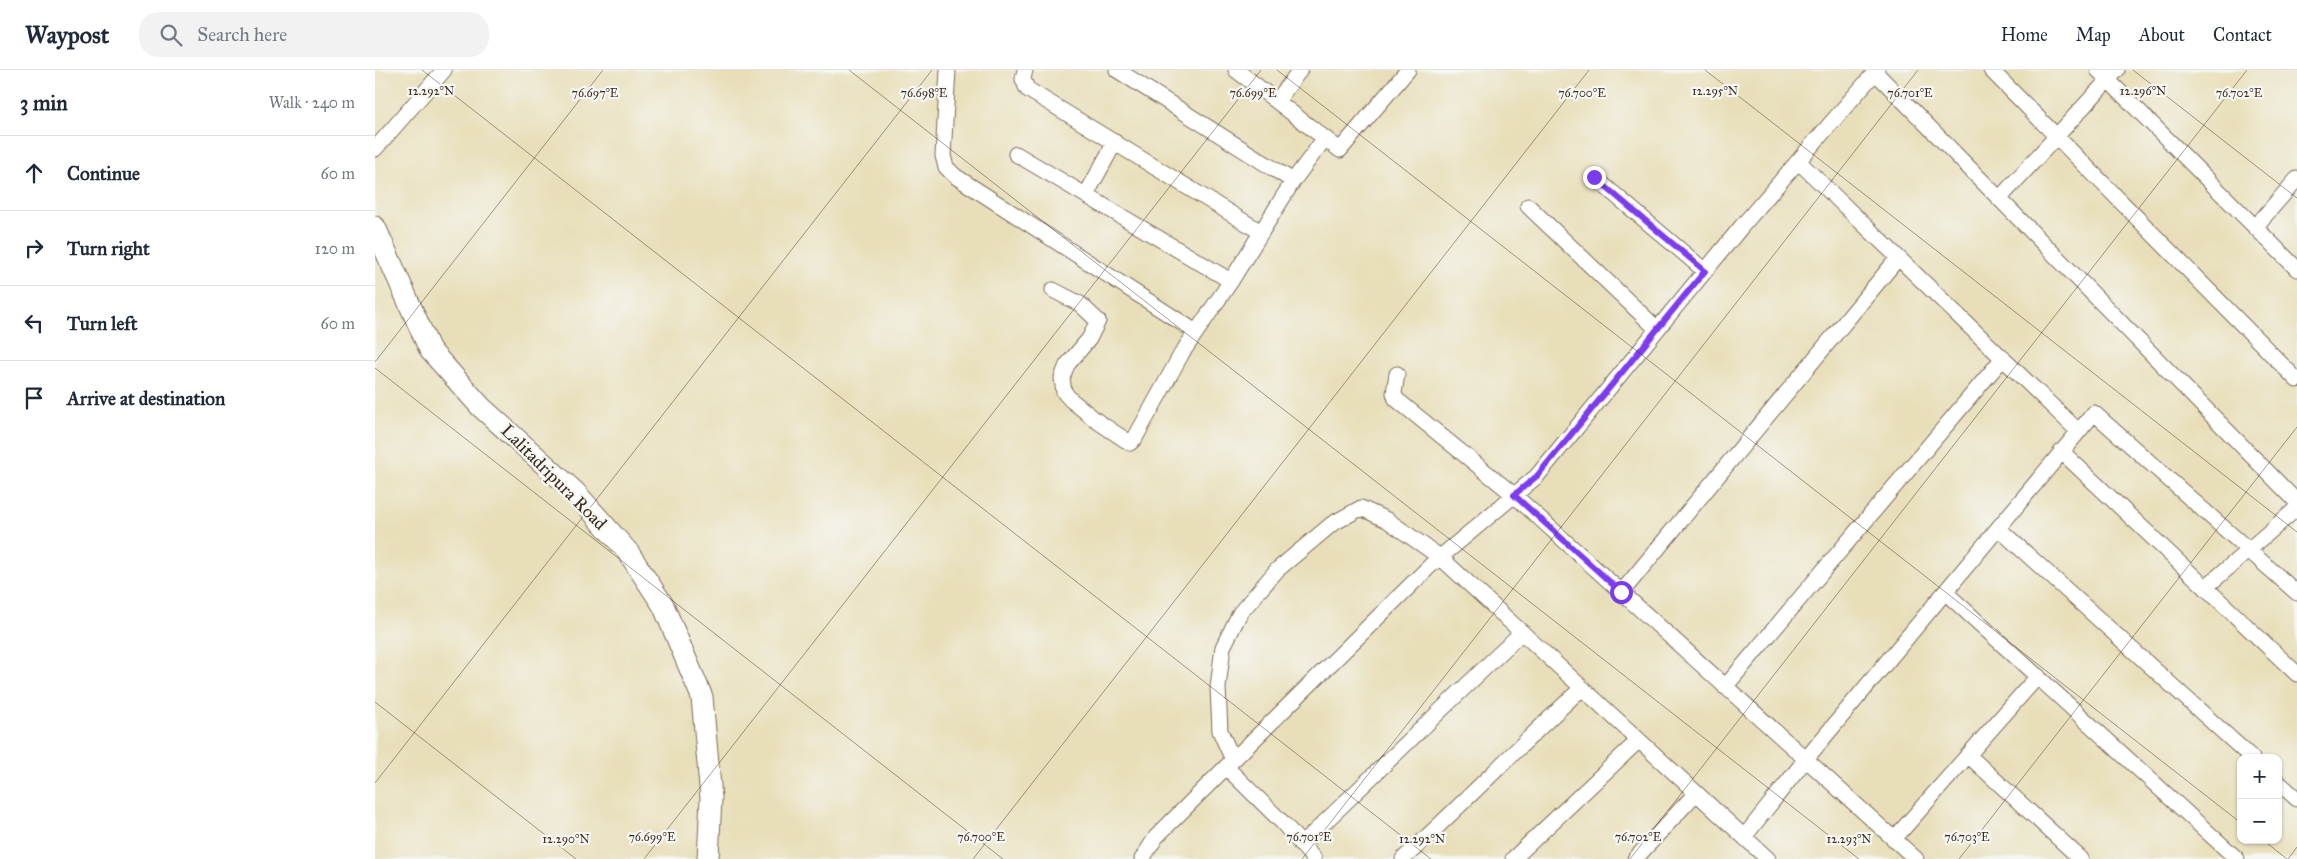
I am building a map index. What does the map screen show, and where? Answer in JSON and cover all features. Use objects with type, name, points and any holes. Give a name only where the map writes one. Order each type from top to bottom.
[{"type":"street","points":[[375,149],[444,70]]},
{"type":"street","points":[[948,70],[943,156],[947,167],[955,176],[1197,332]]},
{"type":"street","points":[[1025,70],[1023,79],[1027,88],[1261,232]]},
{"type":"street","points":[[1117,70],[1293,181]]},
{"type":"street","points":[[1236,70],[1341,150],[1408,70]]},
{"type":"street","points":[[1277,101],[1300,70]]},
{"type":"street","points":[[1991,70],[2297,380]]},
{"type":"street","points":[[1142,859],[1156,837],[1229,763],[1440,557],[1537,476],[1705,271],[1876,71],[2297,502]]},
{"type":"street","points":[[2000,198],[2057,136],[2108,73],[2297,269]]},
{"type":"street","points":[[1053,290],[1080,304],[1098,321],[1089,339],[1067,366],[1062,378],[1064,392],[1087,413],[1130,444],[1182,353],[1231,281],[1293,181],[1325,138]]},
{"type":"street","points":[[1086,195],[1115,142]]},
{"type":"street","points":[[1016,154],[1231,281]]},
{"type":"street","points":[[1798,162],[2078,431]]},
{"type":"street","points":[[1594,177],[1705,271]]},
{"type":"street","points":[[2255,227],[2297,179]]},
{"type":"street","points":[[1529,206],[1657,329]]},
{"type":"street","name":"Lalitadripura Road","points":[[375,227],[430,350],[481,407],[575,492],[628,552],[663,605],[702,697],[711,798],[708,859]]},
{"type":"street","points":[[1621,592],[1898,258]]},
{"type":"street","points":[[1725,687],[2003,358]]},
{"type":"street","points":[[1397,374],[1394,393],[1396,399],[1514,495],[1915,859]]},
{"type":"street","points":[[1744,837],[1806,759],[2094,413],[2297,593]]},
{"type":"street","points":[[2061,451],[2297,674]]},
{"type":"street","points":[[1314,859],[1229,763],[1220,731],[1218,687],[1223,647],[1239,613],[1277,570],[1332,524],[1361,508],[1387,520],[1440,557],[1768,859]]},
{"type":"street","points":[[2205,588],[2297,508]]},
{"type":"street","points":[[1998,528],[2248,754]]},
{"type":"street","points":[[1945,592],[2237,859]]},
{"type":"street","points":[[1301,845],[1522,632]]},
{"type":"street","points":[[1894,839],[2037,676]]},
{"type":"street","points":[[1403,859],[1582,688]]},
{"type":"street","points":[[1513,859],[1639,740]]},
{"type":"street","points":[[1968,755],[2081,859]]},
{"type":"street","points":[[2282,785],[2297,798]]},
{"type":"street","points":[[1635,859],[1696,793]]},
{"type":"route","points":[[1594,177],[1705,271],[1537,476],[1514,495],[1621,592]]}]
